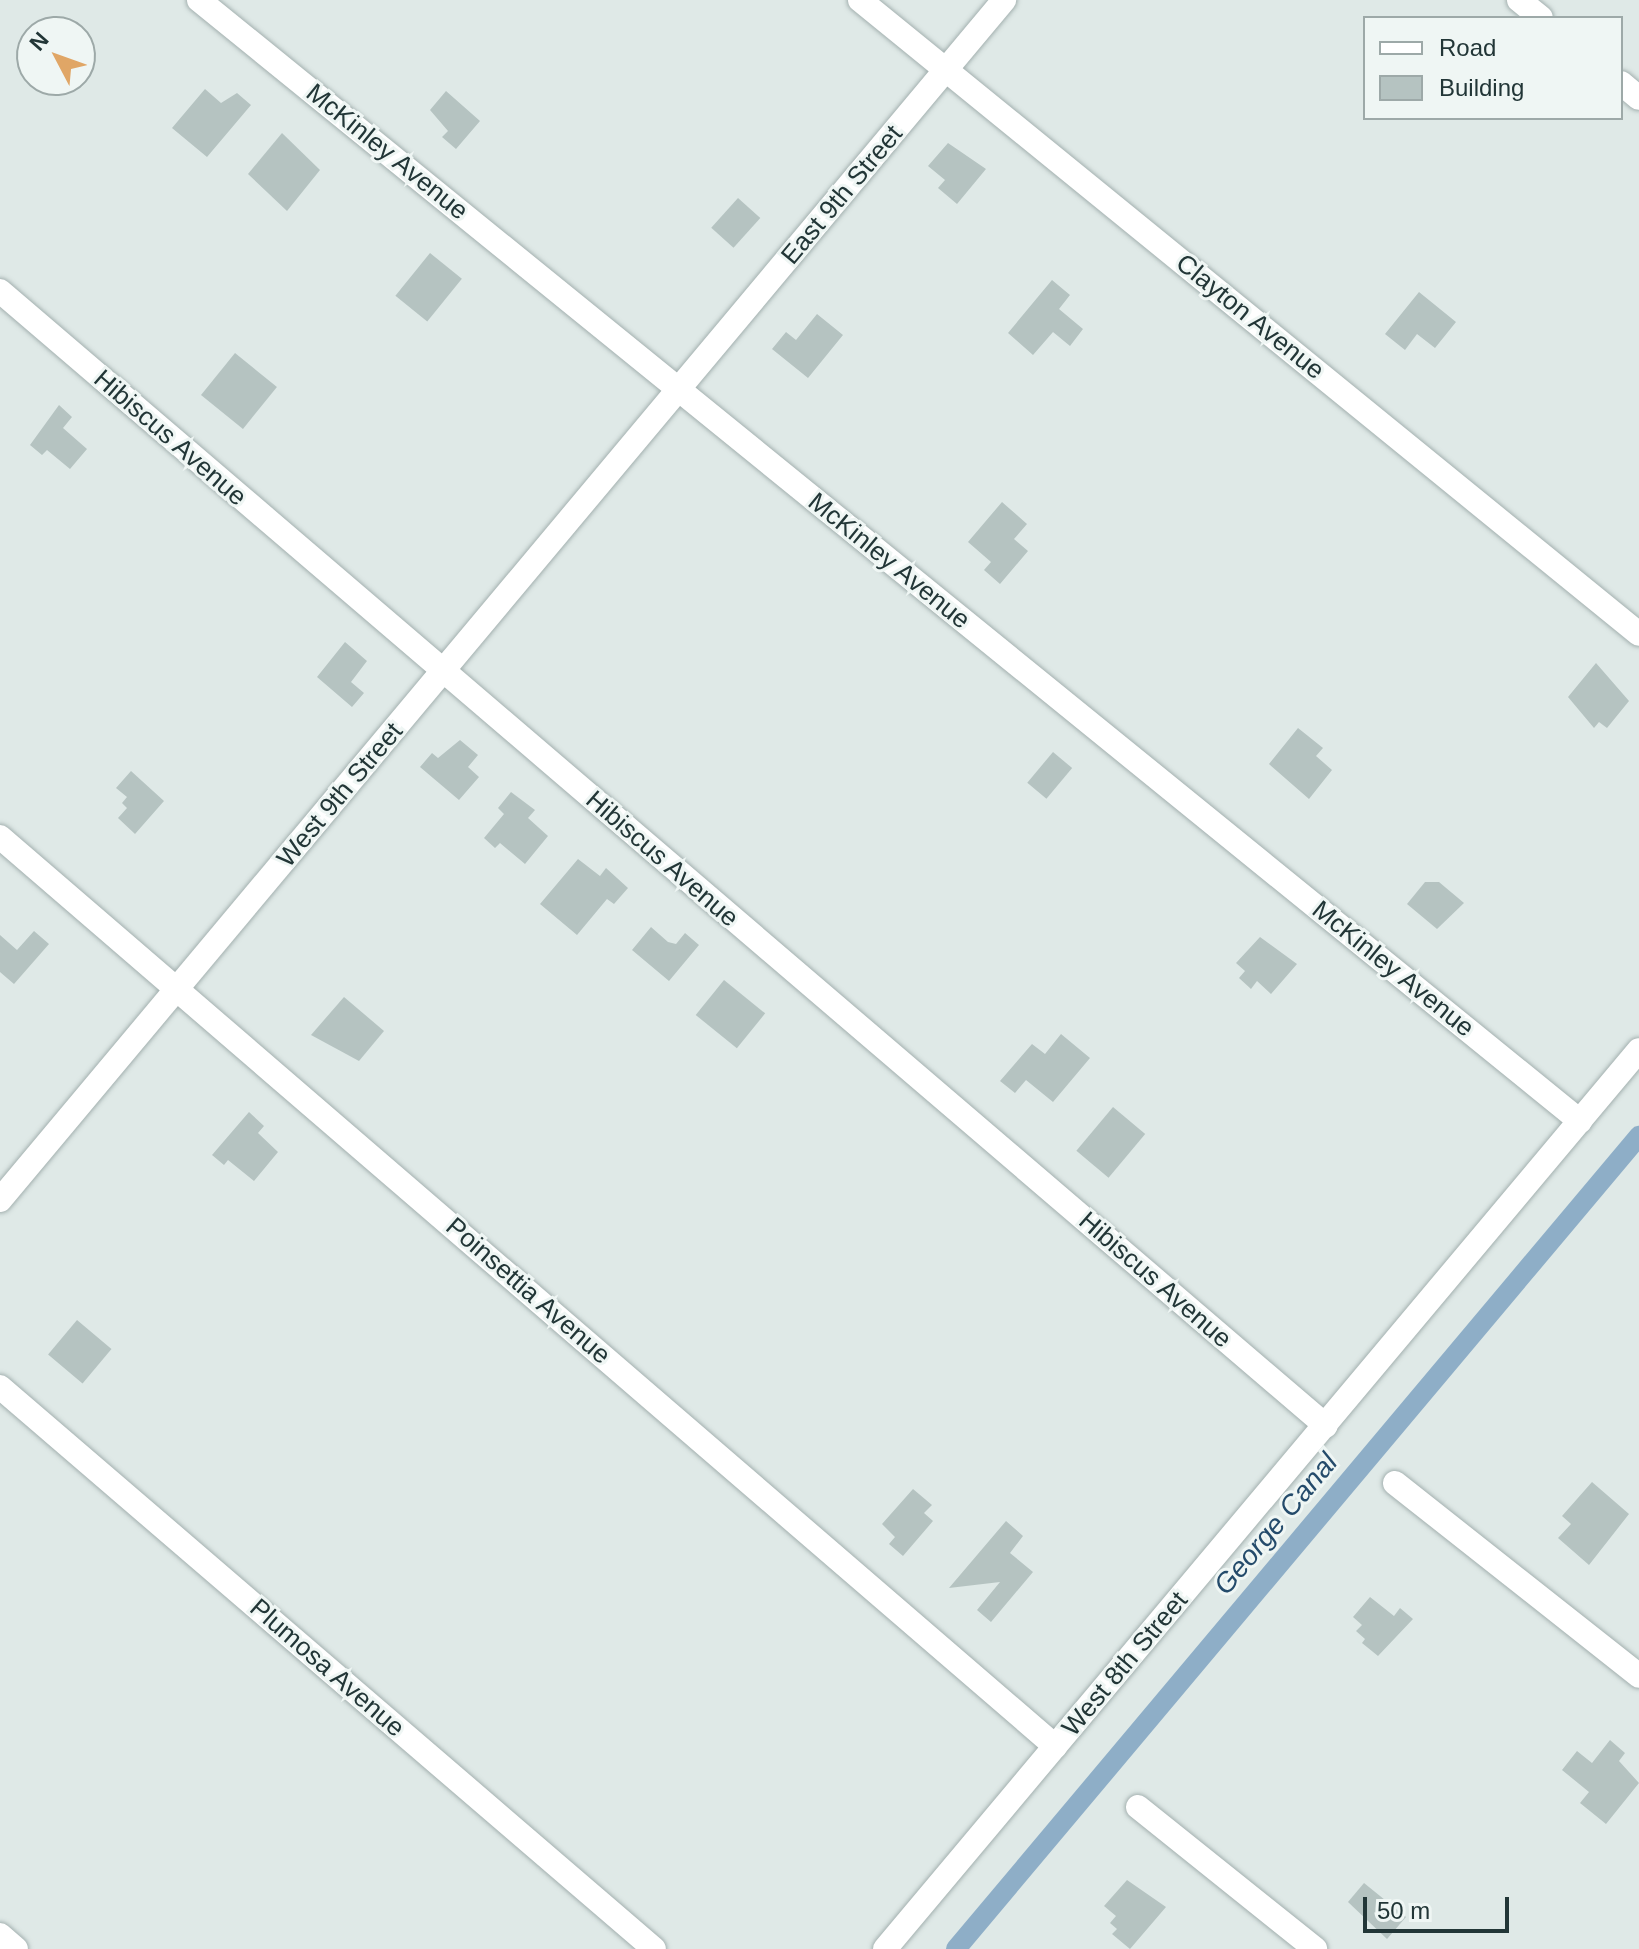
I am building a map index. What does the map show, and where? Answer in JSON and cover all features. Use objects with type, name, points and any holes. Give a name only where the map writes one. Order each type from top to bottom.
[{"type":"street","name":"McKinley Avenue","points":[[199,0],[1580,1121]]},
{"type":"street","name":"Clayton Avenue","points":[[860,0],[1639,634]]},
{"type":"street","name":"East 9th Street","points":[[680,391],[1004,0]]},
{"type":"street","points":[[1519,0],[1539,16]]},
{"type":"street","points":[[1623,85],[1639,98]]},
{"type":"street","name":"Hibiscus Avenue","points":[[0,291],[1326,1426]]},
{"type":"street","name":"West 9th Street","points":[[0,1200],[680,391]]},
{"type":"street","name":"Poinsettia Avenue","points":[[0,837],[1055,1746]]},
{"type":"street","name":"West 8th Street","points":[[885,1949],[1639,1050]]},
{"type":"street","name":"Plumosa Avenue","points":[[0,1387],[654,1949]]},
{"type":"street","points":[[1395,1483],[1639,1676]]},
{"type":"street","points":[[1138,1807],[1315,1949]]},
{"type":"street","points":[[0,1935],[16,1949]]},
{"type":"building","points":[[205,89],[221,103],[237,93],[251,105],[207,157],[172,128]]},
{"type":"building","points":[[446,91],[480,121],[456,149],[442,137],[448,131],[430,110]]},
{"type":"building","points":[[282,133],[320,170],[287,211],[248,174]]},
{"type":"building","points":[[948,143],[986,169],[957,204],[938,188],[945,180],[928,166]]},
{"type":"building","points":[[738,198],[760,218],[734,248],[711,228]]},
{"type":"building","points":[[430,253],[462,279],[427,322],[395,296]]},
{"type":"building","points":[[1052,280],[1070,295],[1059,309],[1083,329],[1070,346],[1053,332],[1033,355],[1008,333]]},
{"type":"building","points":[[1419,292],[1456,322],[1435,348],[1417,334],[1405,350],[1385,334]]},
{"type":"building","points":[[817,314],[843,335],[808,378],[772,349],[786,332],[796,340]]},
{"type":"building","points":[[235,353],[277,387],[243,429],[201,395]]},
{"type":"building","points":[[59,405],[72,417],[63,428],[87,449],[70,469],[47,450],[42,455],[30,445]]},
{"type":"building","points":[[1002,502],[1027,524],[1014,539],[1028,551],[1000,584],[984,570],[991,562],[968,542]]},
{"type":"building","points":[[345,642],[367,661],[351,682],[364,693],[352,707],[317,677]]},
{"type":"building","points":[[1596,663],[1629,701],[1607,728],[1599,722],[1594,728],[1568,697]]},
{"type":"building","points":[[1298,728],[1323,748],[1316,756],[1332,770],[1309,799],[1269,764]]},
{"type":"building","points":[[460,740],[478,755],[468,767],[479,777],[459,800],[420,767],[432,753],[438,758]]},
{"type":"building","points":[[1053,752],[1072,768],[1046,799],[1027,783]]},
{"type":"building","points":[[131,771],[164,801],[135,834],[118,818],[127,808],[122,803],[127,797],[116,788]]},
{"type":"building","points":[[511,792],[535,810],[528,818],[548,836],[525,864],[500,843],[495,848],[484,838],[504,814],[498,808]]},
{"type":"building","points":[[578,859],[600,876],[606,868],[628,888],[614,904],[607,899],[577,935],[540,904]]},
{"type":"building","points":[[1425,882],[1439,882],[1464,903],[1437,929],[1407,904]]},
{"type":"building","points":[[651,927],[668,942],[676,944],[685,933],[699,945],[669,981],[632,950]]},
{"type":"building","points":[[34,931],[49,944],[14,984],[0,972],[0,935],[17,950]]},
{"type":"building","points":[[1260,937],[1297,964],[1271,994],[1257,981],[1251,989],[1239,978],[1245,971],[1236,963]]},
{"type":"building","points":[[724,980],[765,1013],[737,1048],[696,1015]]},
{"type":"building","points":[[344,997],[384,1031],[359,1061],[311,1035]]},
{"type":"building","points":[[1061,1034],[1090,1058],[1053,1102],[1026,1080],[1015,1093],[1000,1081],[1032,1044],[1045,1054]]},
{"type":"building","points":[[1113,1107],[1145,1134],[1109,1178],[1076,1151]]},
{"type":"building","points":[[249,1112],[264,1126],[258,1133],[278,1152],[254,1181],[228,1160],[224,1165],[212,1155]]},
{"type":"building","points":[[77,1320],[111,1349],[83,1383],[48,1354]]},
{"type":"building","points":[[1592,1482],[1629,1514],[1589,1565],[1558,1538],[1571,1524],[1562,1516]]},
{"type":"building","points":[[913,1489],[932,1505],[924,1513],[933,1521],[903,1556],[889,1544],[895,1537],[882,1524]]},
{"type":"building","points":[[1006,1521],[1023,1536],[1010,1553],[1033,1572],[991,1622],[977,1610],[1000,1582],[949,1588]]},
{"type":"building","points":[[1370,1597],[1394,1616],[1400,1608],[1413,1619],[1378,1656],[1362,1643],[1365,1639],[1356,1631],[1362,1625],[1353,1617]]},
{"type":"building","points":[[1610,1740],[1625,1753],[1619,1761],[1639,1783],[1606,1824],[1580,1803],[1589,1792],[1562,1770],[1577,1751],[1592,1763]]},
{"type":"building","points":[[1127,1880],[1166,1907],[1130,1949],[1112,1934],[1117,1929],[1110,1923],[1116,1916],[1104,1906]]},
{"type":"building","points":[[1364,1883],[1406,1917],[1387,1939],[1348,1902]]},
{"type":"waterway","name":"George Canal","points":[[956,1949],[1639,1136]]}]
